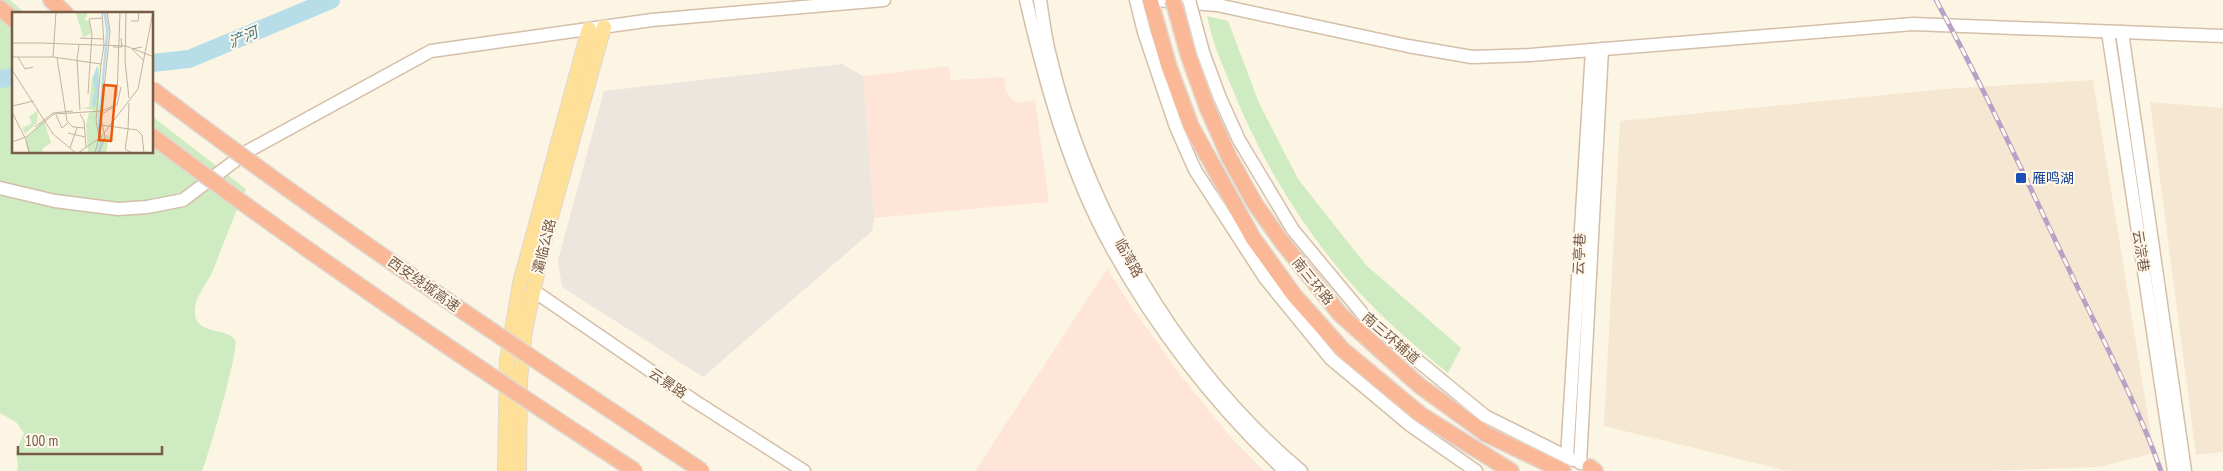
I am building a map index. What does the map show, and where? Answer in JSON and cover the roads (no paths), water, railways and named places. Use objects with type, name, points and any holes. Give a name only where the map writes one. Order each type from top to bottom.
[{"type":"highway","points":[[51,0],[64,12]]},
{"type":"highway","name":"南三环路","points":[[1150,0],[1169,67],[1191,126],[1253,238],[1284,281],[1343,350],[1421,415],[1511,471]]},
{"type":"highway","name":"南三环路","points":[[1173,0],[1198,82],[1229,157],[1255,204],[1282,242],[1340,314],[1420,386],[1486,434],[1565,464]]},
{"type":"highway","points":[[0,8],[12,18]]},
{"type":"highway","name":"西安绕城高速","points":[[154,91],[262,172],[519,350],[702,471]]},
{"type":"highway","points":[[154,138],[336,270],[635,471]]},
{"type":"main road","name":"灞临公路","points":[[519,471],[520,381],[525,330],[544,242],[604,27]]},
{"type":"main road","name":"灞临公路","points":[[505,471],[507,360],[520,284],[589,29]]},
{"type":"street","points":[[0,188],[55,201],[118,209],[147,207],[182,200],[248,151],[431,51],[652,20],[884,0]]},
{"type":"street","name":"临湾路","points":[[1026,0],[1042,65],[1066,142],[1087,195],[1112,249],[1145,305],[1177,351],[1243,429],[1285,471]]},
{"type":"street","name":"临湾路","points":[[1040,0],[1050,56],[1087,170],[1113,228],[1140,278],[1171,325],[1210,378],[1246,418],[1301,471]]},
{"type":"street","points":[[1136,0],[1144,32],[1176,127],[1196,170],[1265,278],[1331,358],[1410,425],[1471,468]]},
{"type":"street","points":[[1156,0],[1217,5],[1408,46],[1472,57],[1912,24],[2223,36]]},
{"type":"street","name":"南三环辅道","points":[[1189,0],[1203,52],[1220,98],[1239,140],[1293,230],[1367,319],[1485,416],[1565,464],[1591,468]]},
{"type":"street","name":"云淙巷","points":[[2108,32],[2174,471]]},
{"type":"street","name":"云淙巷","points":[[2122,32],[2185,471]]},
{"type":"street","points":[[1591,468],[1597,49]]},
{"type":"street","name":"云亭巷","points":[[1565,464],[1597,49]]},
{"type":"street","name":"云景路","points":[[534,291],[693,400],[804,471]]},
{"type":"waterway","name":"浐河","points":[[154,63],[189,59],[331,0]]},
{"type":"waterway","name":"浐河","points":[[0,79],[12,77]]},
{"type":"railway","points":[[1936,0],[1990,105],[2121,375],[2161,471]]},
{"type":"place","name":"雁鸣湖","points":[[2021,178]]}]
